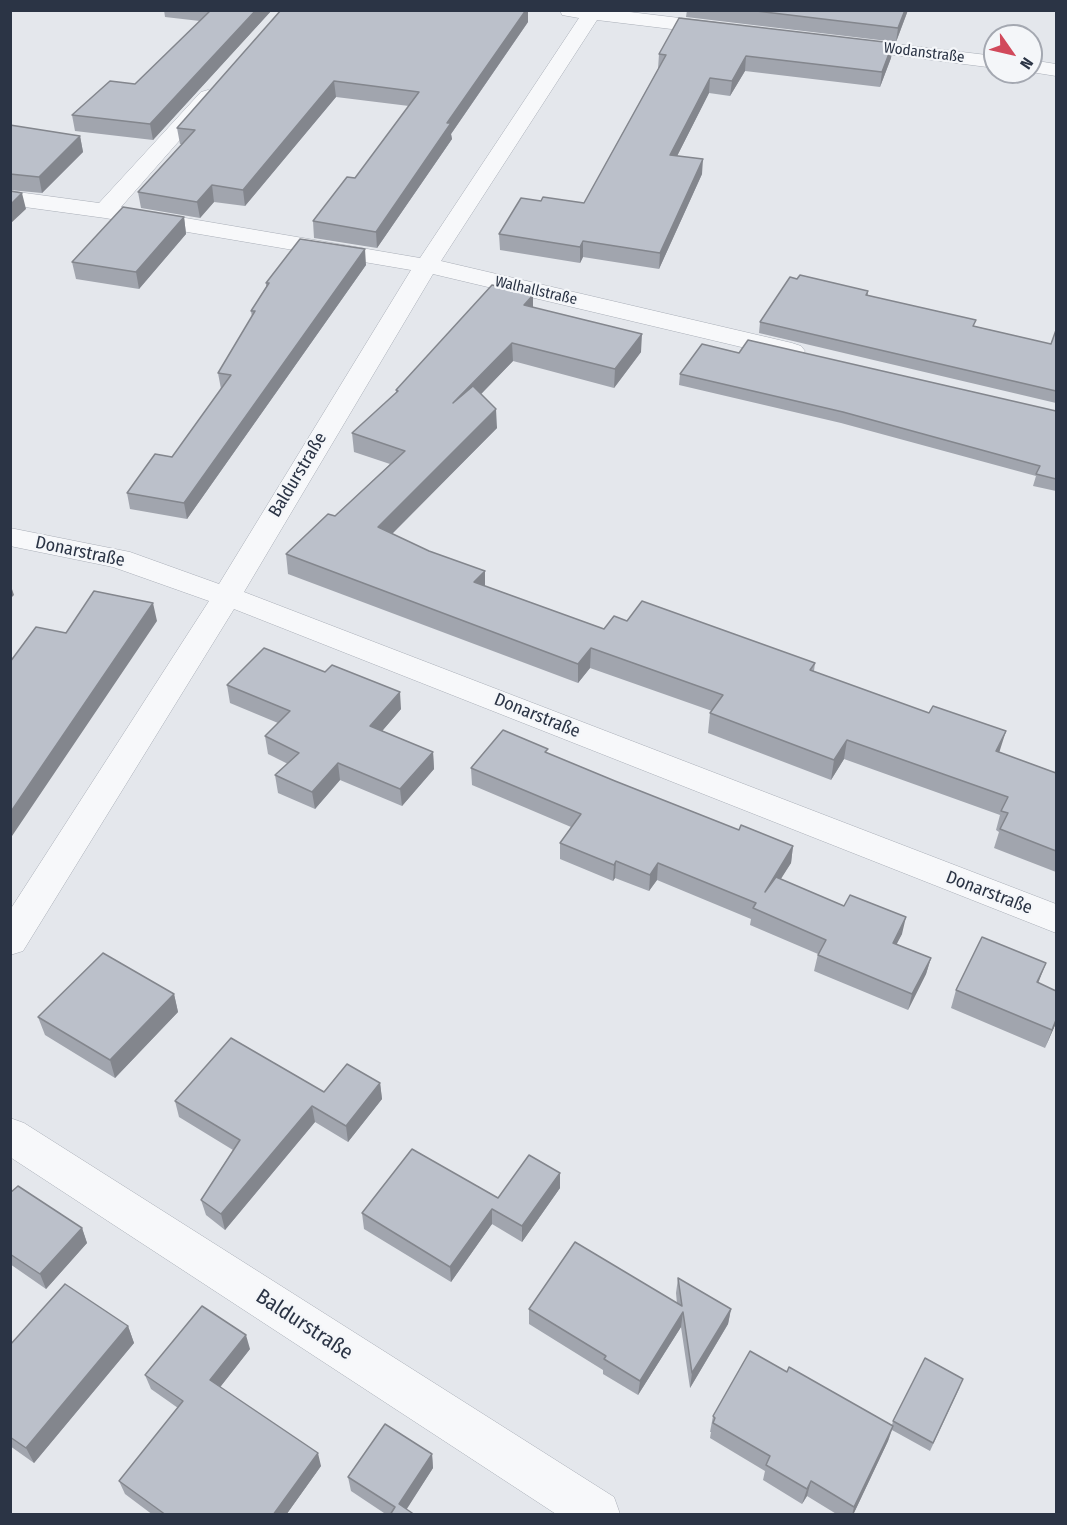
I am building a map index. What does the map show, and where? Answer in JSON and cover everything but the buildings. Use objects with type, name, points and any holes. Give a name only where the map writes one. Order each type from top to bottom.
[{"type":"street","points":[[568,10],[741,31]]},
{"type":"street","name":"Baldurstraße","points":[[10,941],[218,611],[225,595],[426,266],[592,13]]},
{"type":"street","name":"Wodanstraße","points":[[832,42],[983,61]]},
{"type":"street","points":[[105,211],[222,80]]},
{"type":"street","name":"Walhallstraße","points":[[10,198],[105,211],[426,266],[814,356]]},
{"type":"street","name":"Donarstraße","points":[[10,537],[120,559],[284,616],[1056,919]]},
{"type":"street","name":"Baldurstraße","points":[[10,1135],[597,1515]]}]
